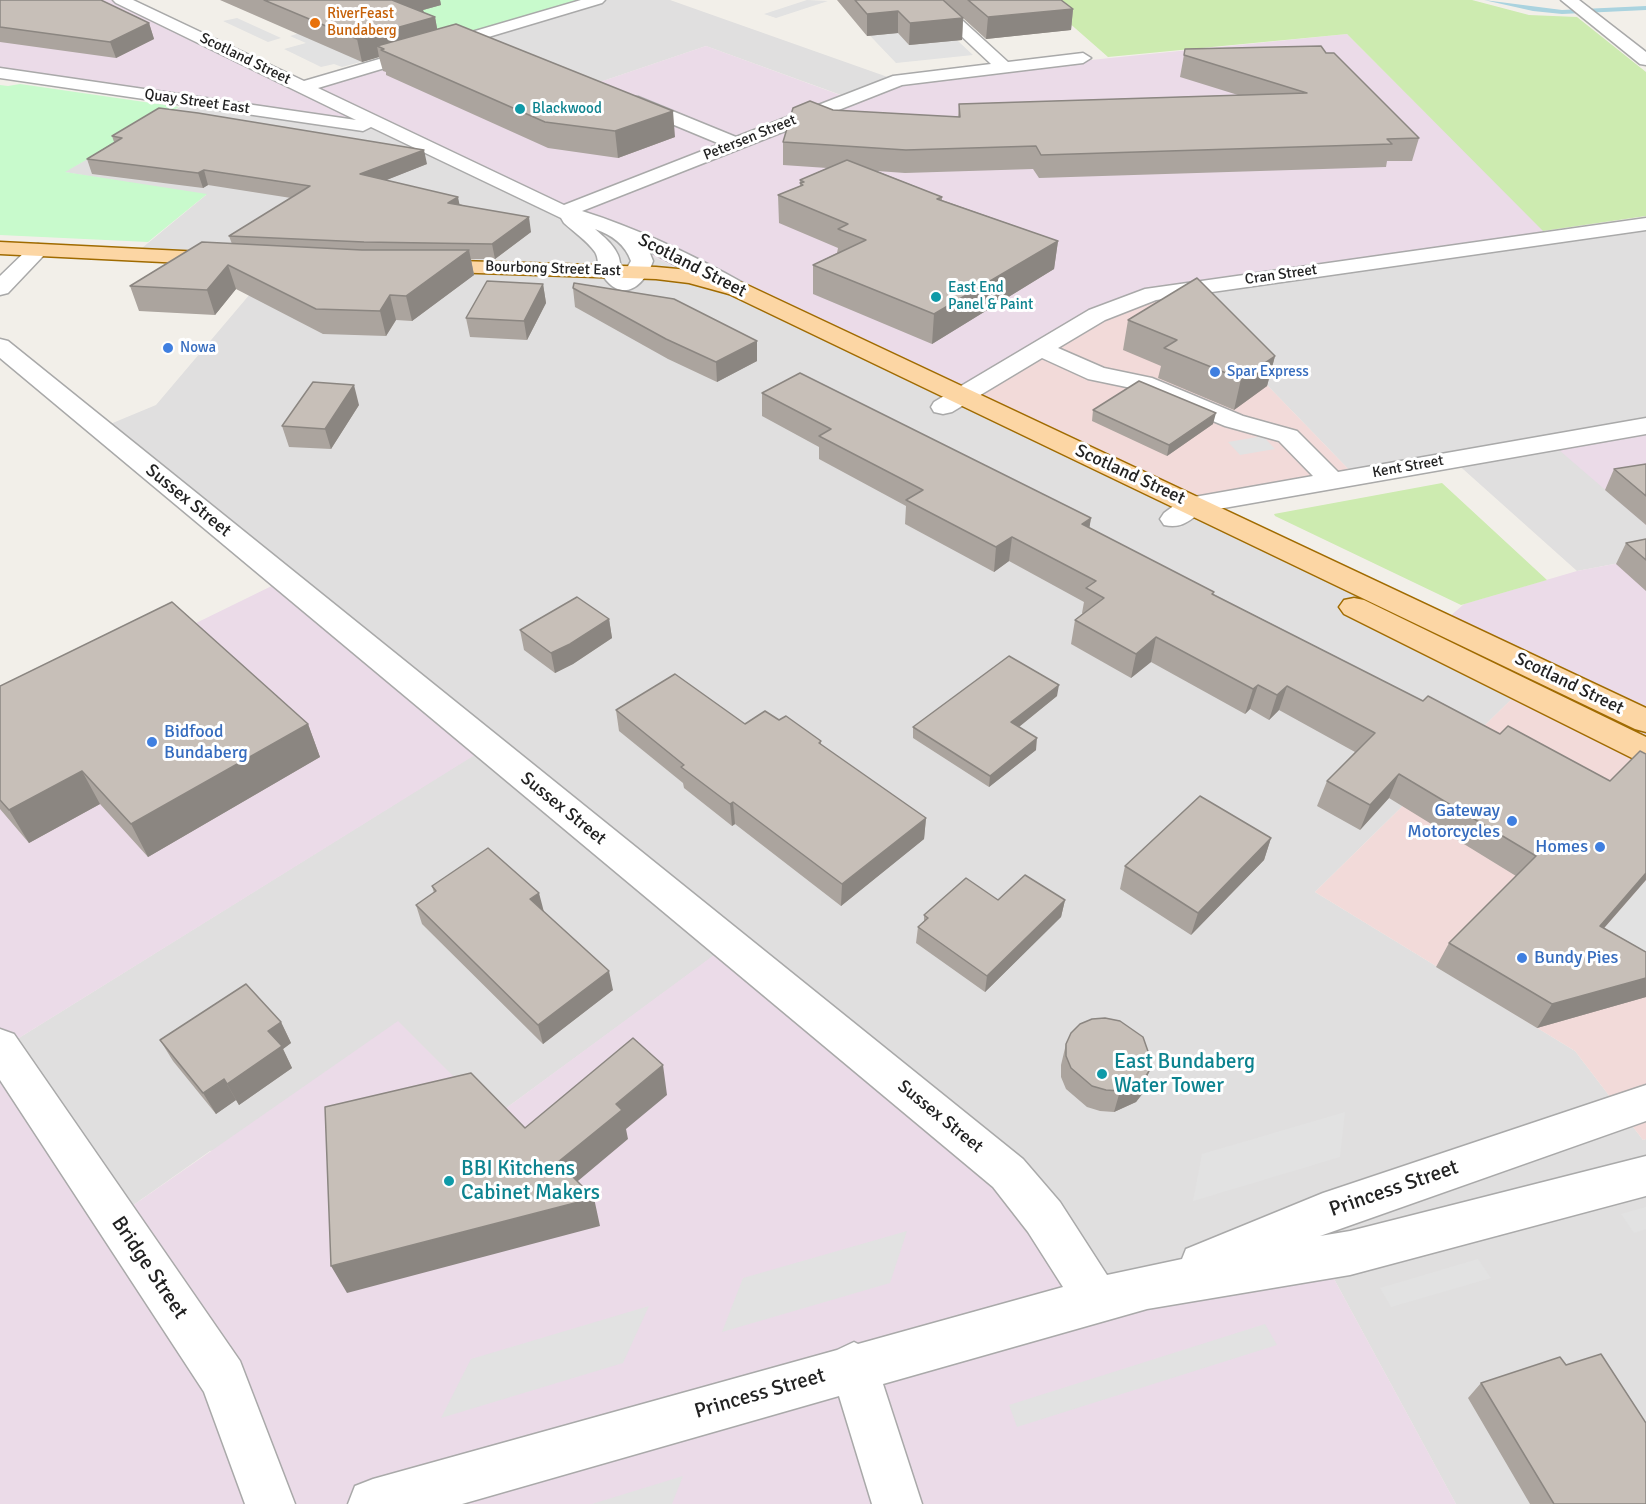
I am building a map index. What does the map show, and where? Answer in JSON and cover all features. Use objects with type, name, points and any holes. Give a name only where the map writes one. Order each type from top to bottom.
[{"type":"main road","points":[[0,248],[238,260]]},
{"type":"main road","name":"Bourbong Street East","points":[[407,268],[689,277],[737,290]]},
{"type":"main road","name":"Bourbong Street East","points":[[624,276],[683,294]]},
{"type":"main road","name":"Scotland Street","points":[[737,290],[952,401],[1184,512],[1646,721]]},
{"type":"main road","name":"Scotland Street","points":[[683,294],[761,317],[952,401]]},
{"type":"main road","name":"Scotland Street","points":[[1184,512],[1646,751]]},
{"type":"street","name":"Scotland Street","points":[[121,0],[563,212],[615,228],[700,267],[737,290]]},
{"type":"street","points":[[303,87],[597,0]]},
{"type":"street","points":[[931,0],[1004,67]]},
{"type":"street","points":[[1571,2],[1646,60]]},
{"type":"street","points":[[474,37],[496,46]]},
{"type":"street","name":"Petersen Street","points":[[563,212],[899,80],[1083,58]]},
{"type":"street","name":"Quay Street East","points":[[0,73],[394,131]]},
{"type":"street","points":[[616,95],[736,144]]},
{"type":"street","name":"Scotland Street","points":[[563,212],[601,245],[624,276],[642,261],[637,248],[630,239],[615,228]]},
{"type":"street","name":"Cran Street","points":[[952,401],[1097,315],[1153,294],[1646,224]]},
{"type":"street","points":[[0,288],[38,250]]},
{"type":"street","name":"Sussex Street","points":[[0,346],[1008,1173],[1044,1217],[1097,1300]]},
{"type":"street","points":[[1041,349],[1097,374],[1143,383],[1234,421],[1281,433],[1292,439],[1332,481]]},
{"type":"street","name":"Kent Street","points":[[1184,512],[1332,481],[1646,426]]},
{"type":"street","name":"Bridge Street","points":[[0,1046],[223,1378],[270,1504]]},
{"type":"street","name":"Princess Street","points":[[1147,1287],[1323,1214],[1646,1103]]},
{"type":"street","name":"Princess Street","points":[[373,1504],[854,1366],[1147,1287],[1350,1253],[1646,1176]]},
{"type":"street","points":[[854,1366],[897,1504]]},
{"type":"shaded area","points":[[30,0],[119,0],[303,88],[483,35],[600,82],[706,46],[851,99],[913,78],[1347,34],[1552,239],[1126,304],[955,402],[393,131],[0,74],[0,13]]},
{"type":"shaded area","points":[[599,0],[670,0],[899,81],[852,99],[706,46],[600,82],[483,35]]},
{"type":"shaded area","points":[[807,0],[828,1],[776,18],[764,14]]},
{"type":"shaded area","points":[[929,14],[973,55],[896,63],[856,21]]},
{"type":"shaded area","points":[[237,18],[281,38],[268,42],[223,21]]},
{"type":"shaded area","points":[[320,27],[397,52],[342,67],[334,64],[321,67],[284,49],[306,43],[290,36]]},
{"type":"shaded area","points":[[189,102],[393,131],[1531,680],[1315,892],[1575,1051],[1643,1140],[1646,1139],[1646,1504],[1456,1504],[1314,1242],[1103,1302],[733,942],[494,1117],[210,1151],[122,1213],[6,1046],[490,745],[103,427],[156,405],[278,261],[136,253],[206,195],[64,172]]},
{"type":"shaded area","points":[[1646,226],[1646,558],[1577,571],[1454,461],[1357,478],[1176,291]]},
{"type":"shaded area","points":[[1176,291],[1357,478],[1197,506],[955,402],[1099,316]]},
{"type":"shaded area","points":[[1646,428],[1646,525],[1552,444]]},
{"type":"shaded area","points":[[1263,436],[1275,449],[1240,455],[1228,442]]},
{"type":"shaded area","points":[[1646,558],[1646,736],[1432,632],[1464,604],[1577,571]]},
{"type":"shaded area","points":[[288,578],[491,745],[6,1046],[122,1213],[398,1021],[494,1117],[733,941],[1009,1167],[1103,1302],[1314,1242],[1456,1504],[0,1504],[0,719]]},
{"type":"shaded area","points":[[1531,680],[1646,736],[1646,1139],[1643,1140],[1575,1051],[1315,892]]},
{"type":"shaded area","points":[[1646,880],[1646,985],[1585,950]]},
{"type":"shaded area","points":[[1345,1112],[1340,1157],[1193,1201],[1202,1154]]},
{"type":"shaded area","points":[[1646,1207],[1646,1229],[1634,1233],[1621,1214]]},
{"type":"shaded area","points":[[907,1231],[890,1283],[722,1332],[743,1278]]},
{"type":"shaded area","points":[[1478,1259],[1491,1278],[1391,1307],[1380,1288]]},
{"type":"shaded area","points":[[649,1306],[623,1363],[441,1418],[471,1359]]},
{"type":"shaded area","points":[[1265,1324],[1277,1345],[1017,1427],[1009,1405]]},
{"type":"shaded area","points":[[683,1476],[672,1504],[592,1504]]},
{"type":"green space","points":[[427,0],[584,0],[429,46],[418,11]]},
{"type":"green space","points":[[1043,0],[1472,0],[1529,15],[1577,17],[1646,72],[1646,216],[1543,231],[1347,34],[1108,57]]},
{"type":"green space","points":[[20,84],[179,107],[65,172],[207,194],[148,242],[0,235],[0,85]]},
{"type":"green space","points":[[1442,483],[1547,580],[1461,605],[1274,514]]},
{"type":"building","points":[[0,0],[101,0],[149,23],[110,42],[0,27]]},
{"type":"building","points":[[264,0],[392,0],[435,17],[357,39]]},
{"type":"building","points":[[855,0],[943,0],[963,18],[910,23],[898,11],[867,14]]},
{"type":"building","points":[[968,0],[1061,0],[1073,9],[988,17]]},
{"type":"building","points":[[456,24],[673,111],[615,131],[545,122],[381,50],[384,49],[377,46]]},
{"type":"building","points":[[1321,46],[1326,53],[1334,53],[1419,138],[1387,139],[1392,144],[1041,155],[1036,146],[906,150],[783,142],[793,108],[810,101],[833,110],[960,117],[959,104],[1307,93],[1184,55],[1185,49]]},
{"type":"building","points":[[159,108],[424,150],[360,174],[458,197],[448,203],[529,217],[492,244],[364,242],[229,236],[310,186],[204,170],[198,173],[87,159],[122,138],[112,136]]},
{"type":"building","points":[[847,160],[942,197],[937,199],[1058,241],[934,314],[813,265],[866,240],[838,229],[848,224],[778,195],[803,185],[800,183],[804,182],[800,180]]},
{"type":"building","points":[[202,242],[362,250],[469,250],[406,296],[390,295],[380,311],[316,309],[228,265],[207,290],[130,286]]},
{"type":"building","points":[[1197,278],[1275,356],[1241,379],[1164,348],[1177,340],[1128,320]]},
{"type":"building","points":[[487,281],[543,284],[524,321],[466,318]]},
{"type":"building","points":[[574,283],[674,299],[757,341],[716,362],[666,339],[573,288]]},
{"type":"building","points":[[800,373],[1091,518],[1082,524],[1214,592],[1212,594],[1423,701],[1428,696],[1500,734],[1508,726],[1610,781],[1640,751],[1646,754],[1646,873],[1600,926],[1646,952],[1646,978],[1552,1004],[1449,943],[1536,856],[1399,774],[1370,805],[1327,781],[1375,733],[1287,686],[1277,695],[1258,685],[1253,689],[1156,637],[1136,654],[1075,620],[1104,598],[1086,588],[1096,581],[1012,537],[996,547],[906,500],[923,490],[819,436],[831,429],[762,393]]},
{"type":"building","points":[[1139,381],[1216,413],[1169,445],[1093,410]]},
{"type":"building","points":[[313,382],[354,385],[325,429],[282,426]]},
{"type":"building","points":[[1646,464],[1646,496],[1614,469]]},
{"type":"building","points":[[1646,539],[1646,560],[1626,543]]},
{"type":"building","points":[[577,597],[609,619],[570,644],[551,653],[520,630]]},
{"type":"building","name":"Bidfood Bundaberg","points":[[172,602],[308,724],[131,824],[82,771],[9,810],[0,800],[0,686]]},
{"type":"building","points":[[1009,656],[1059,685],[1011,722],[1037,738],[990,776],[913,727]]},
{"type":"building","points":[[675,674],[745,724],[765,711],[779,720],[786,716],[821,741],[819,743],[926,818],[842,884],[733,802],[730,804],[681,767],[684,765],[616,710]]},
{"type":"building","points":[[1200,796],[1271,838],[1198,913],[1125,866]]},
{"type":"building","points":[[488,848],[539,893],[530,899],[609,971],[538,1025],[416,905],[436,891],[432,886]]},
{"type":"building","points":[[1025,875],[1065,900],[987,976],[918,927],[928,918],[924,915],[966,878],[998,900]]},
{"type":"building","points":[[246,984],[281,1022],[268,1031],[282,1046],[227,1084],[224,1079],[203,1093],[160,1040]]},
{"type":"building","points":[[1105,1018],[1120,1021],[1143,1037],[1151,1060],[1149,1071],[1143,1081],[1120,1091],[1092,1086],[1071,1068],[1066,1056],[1066,1044],[1071,1033],[1080,1024],[1092,1019]]},
{"type":"building","name":"BBI Kitchens Cabinet Makers","points":[[633,1038],[663,1065],[616,1104],[622,1110],[558,1162],[594,1198],[331,1266],[325,1107],[471,1073],[525,1128]]},
{"type":"building","points":[[1601,1354],[1646,1423],[1646,1504],[1554,1504],[1481,1383],[1560,1357],[1566,1365]]},
{"type":"waterway","points":[[1487,0],[1562,12],[1646,8]]},
{"type":"place","name":"RiverFeast Bundaberg","points":[[315,23]]},
{"type":"place","name":"Blackwood","points":[[520,109]]},
{"type":"place","name":"East End Panel & Paint","points":[[936,297]]},
{"type":"place","name":"Nowa","points":[[168,348]]},
{"type":"place","name":"Spar Express","points":[[1215,372]]},
{"type":"place","name":"Bidfood Bundaberg","points":[[152,742]]},
{"type":"place","name":"Gateway Motorcycles","points":[[1512,821]]},
{"type":"place","name":"Homes","points":[[1600,847]]},
{"type":"place","name":"Bundy Pies","points":[[1522,958]]},
{"type":"place","name":"East Bundaberg Water Tower","points":[[1102,1074]]},
{"type":"place","name":"BBI Kitchens Cabinet Makers","points":[[449,1181]]}]
